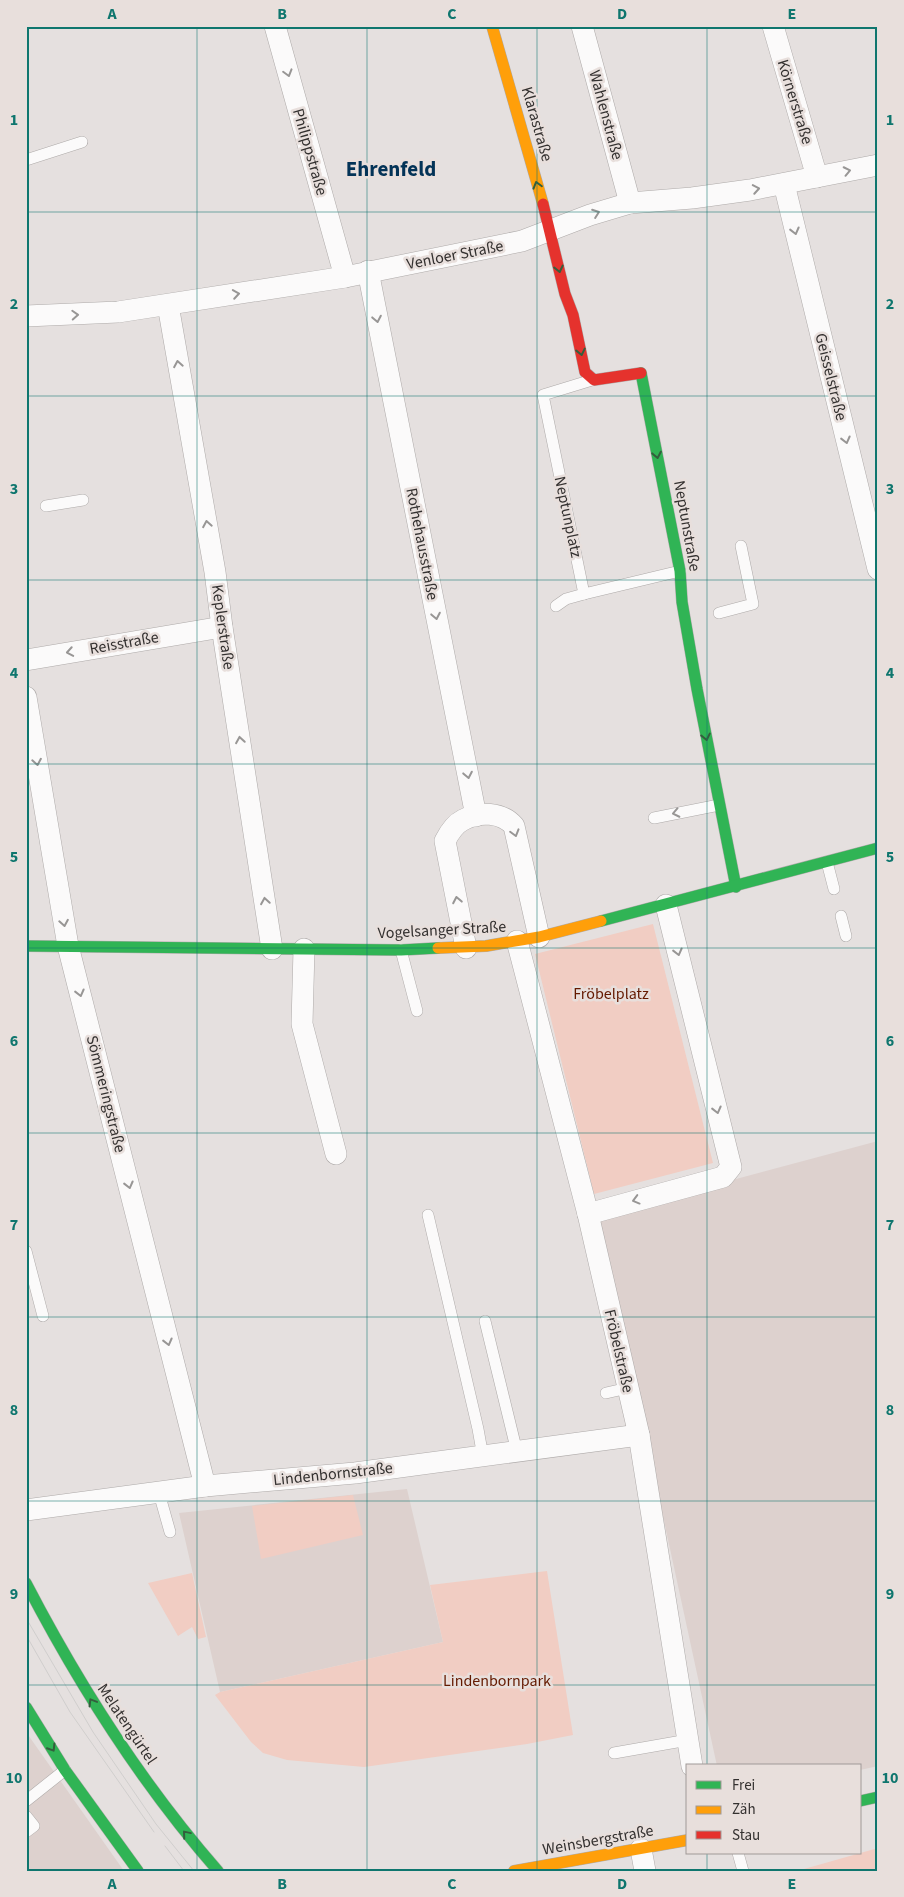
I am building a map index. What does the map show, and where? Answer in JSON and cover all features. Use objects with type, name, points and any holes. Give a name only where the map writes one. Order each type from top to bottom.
[{"type":"street","name":"Philippstraße","points":[[274,26],[346,277]]},
{"type":"street","name":"Klarastraße","points":[[492,26],[551,231]]},
{"type":"street","name":"Wahlenstraße","points":[[582,26],[630,203]]},
{"type":"street","name":"Körnerstraße","points":[[773,26],[817,177]]},
{"type":"street","name":"Venloer Straße","points":[[26,316],[118,312],[346,277],[522,241],[590,215],[630,203],[692,198],[784,184],[878,165]]},
{"type":"street","name":"Geisselstraße","points":[[784,184],[878,569]]},
{"type":"street","points":[[551,231],[568,306],[573,315],[585,372],[594,380]]},
{"type":"street","name":"Rothehausstraße","points":[[368,272],[476,816]]},
{"type":"street","name":"Keplerstraße","points":[[168,305],[215,572],[272,949]]},
{"type":"street","name":"Neptunstraße","points":[[594,380],[641,373],[680,571],[697,689],[736,887]]},
{"type":"street","name":"Reisstraße","points":[[26,660],[222,627]]},
{"type":"street","name":"Sömmeringstraße","points":[[26,697],[68,946],[205,1486]]},
{"type":"street","points":[[466,948],[445,841],[450,831],[463,820],[476,816],[503,816],[514,826],[540,937]]},
{"type":"street","name":"Vogelsanger Straße","points":[[26,946],[401,950],[466,948],[540,937],[736,887],[878,848]]},
{"type":"street","points":[[588,1214],[723,1177],[731,1168],[666,905]]},
{"type":"street","name":"Fröbelstraße","points":[[517,941],[588,1214],[639,1436],[692,1764]]},
{"type":"street","points":[[304,949],[302,1024],[336,1154]]},
{"type":"street","name":"Lindenbornstraße","points":[[26,1510],[205,1486],[355,1473],[639,1436]]},
{"type":"street","name":"Melatengürtel","points":[[26,1583],[52,1634],[95,1708],[164,1806],[218,1871]]},
{"type":"street","points":[[26,1707],[65,1770],[138,1871]]},
{"type":"street","points":[[862,1801],[878,1797]]},
{"type":"street","name":"Weinsbergstraße","points":[[514,1871],[686,1840]]},
{"type":"street","points":[[641,1849],[645,1871]]},
{"type":"lane","points":[[26,160],[82,142]]},
{"type":"lane","points":[[568,306],[563,322],[574,374]]},
{"type":"lane","name":"Neptunplatz","points":[[584,594],[543,395],[594,380]]},
{"type":"lane","points":[[46,506],[83,500]]},
{"type":"lane","points":[[720,613],[753,604],[741,546]]},
{"type":"lane","points":[[556,606],[566,600],[584,594],[680,571]]},
{"type":"lane","points":[[654,818],[719,805]]},
{"type":"lane","points":[[827,862],[834,889]]},
{"type":"lane","points":[[841,916],[846,936]]},
{"type":"lane","points":[[401,950],[417,1011]]},
{"type":"lane","points":[[428,1215],[478,1428],[483,1457]]},
{"type":"lane","points":[[26,1251],[42,1316]]},
{"type":"lane","points":[[484,1321],[517,1452]]},
{"type":"lane","points":[[606,1393],[628,1388]]},
{"type":"lane","points":[[159,1493],[170,1532]]},
{"type":"lane","points":[[614,1753],[688,1740]]},
{"type":"lane","points":[[26,1801],[65,1770]]},
{"type":"lane","points":[[26,1816],[34,1826],[26,1832]]},
{"type":"lane","points":[[738,1854],[742,1871]]},
{"type":"shaded area","points":[[878,1141],[878,1766],[862,1770],[862,1764],[717,1764],[598,1216]]},
{"type":"shaded area","points":[[407,1489],[443,1642],[220,1692],[179,1513]]},
{"type":"shaded area","points":[[26,1732],[124,1871],[26,1871]]},
{"type":"green space","name":"Fröbelplatz","points":[[653,924],[713,1163],[594,1194],[535,954]]},
{"type":"green space","points":[[353,1495],[363,1535],[261,1559],[252,1506]]},
{"type":"green space","name":"Lindenbornpark","points":[[547,1571],[573,1735],[527,1744],[364,1767],[287,1760],[263,1753],[251,1742],[215,1695],[220,1692],[443,1642],[430,1585]]},
{"type":"green space","points":[[192,1573],[206,1637],[198,1639],[192,1627],[178,1636],[148,1583]]},
{"type":"green space","points":[[878,1848],[878,1871],[797,1871],[862,1854]]},
{"type":"tram line","points":[[26,1618],[93,1732],[156,1824],[194,1871]]},
{"type":"tram line","points":[[26,1635],[70,1712],[154,1832]]},
{"type":"tram line","points":[[165,1846],[184,1871]]},
{"type":"traffic: fast","points":[[641,373],[680,571],[682,602],[697,689],[736,887]]},
{"type":"traffic: fast","points":[[601,921],[878,848]]},
{"type":"traffic: fast","points":[[26,946],[401,950],[438,948]]},
{"type":"traffic: fast","points":[[26,1583],[68,1660],[113,1733],[163,1804],[218,1871]]},
{"type":"traffic: fast","points":[[26,1707],[65,1770],[138,1871]]},
{"type":"traffic: fast","points":[[862,1801],[878,1797]]},
{"type":"traffic: slow","points":[[492,26],[543,204]]},
{"type":"traffic: slow","points":[[438,948],[486,946],[539,937],[601,921]]},
{"type":"traffic: slow","points":[[514,1871],[686,1840]]},
{"type":"traffic: jam","points":[[543,204],[565,294],[573,315],[585,372],[594,380],[641,373]]},
{"type":"district","name":"Ehrenfeld","points":[[391,169]]}]
